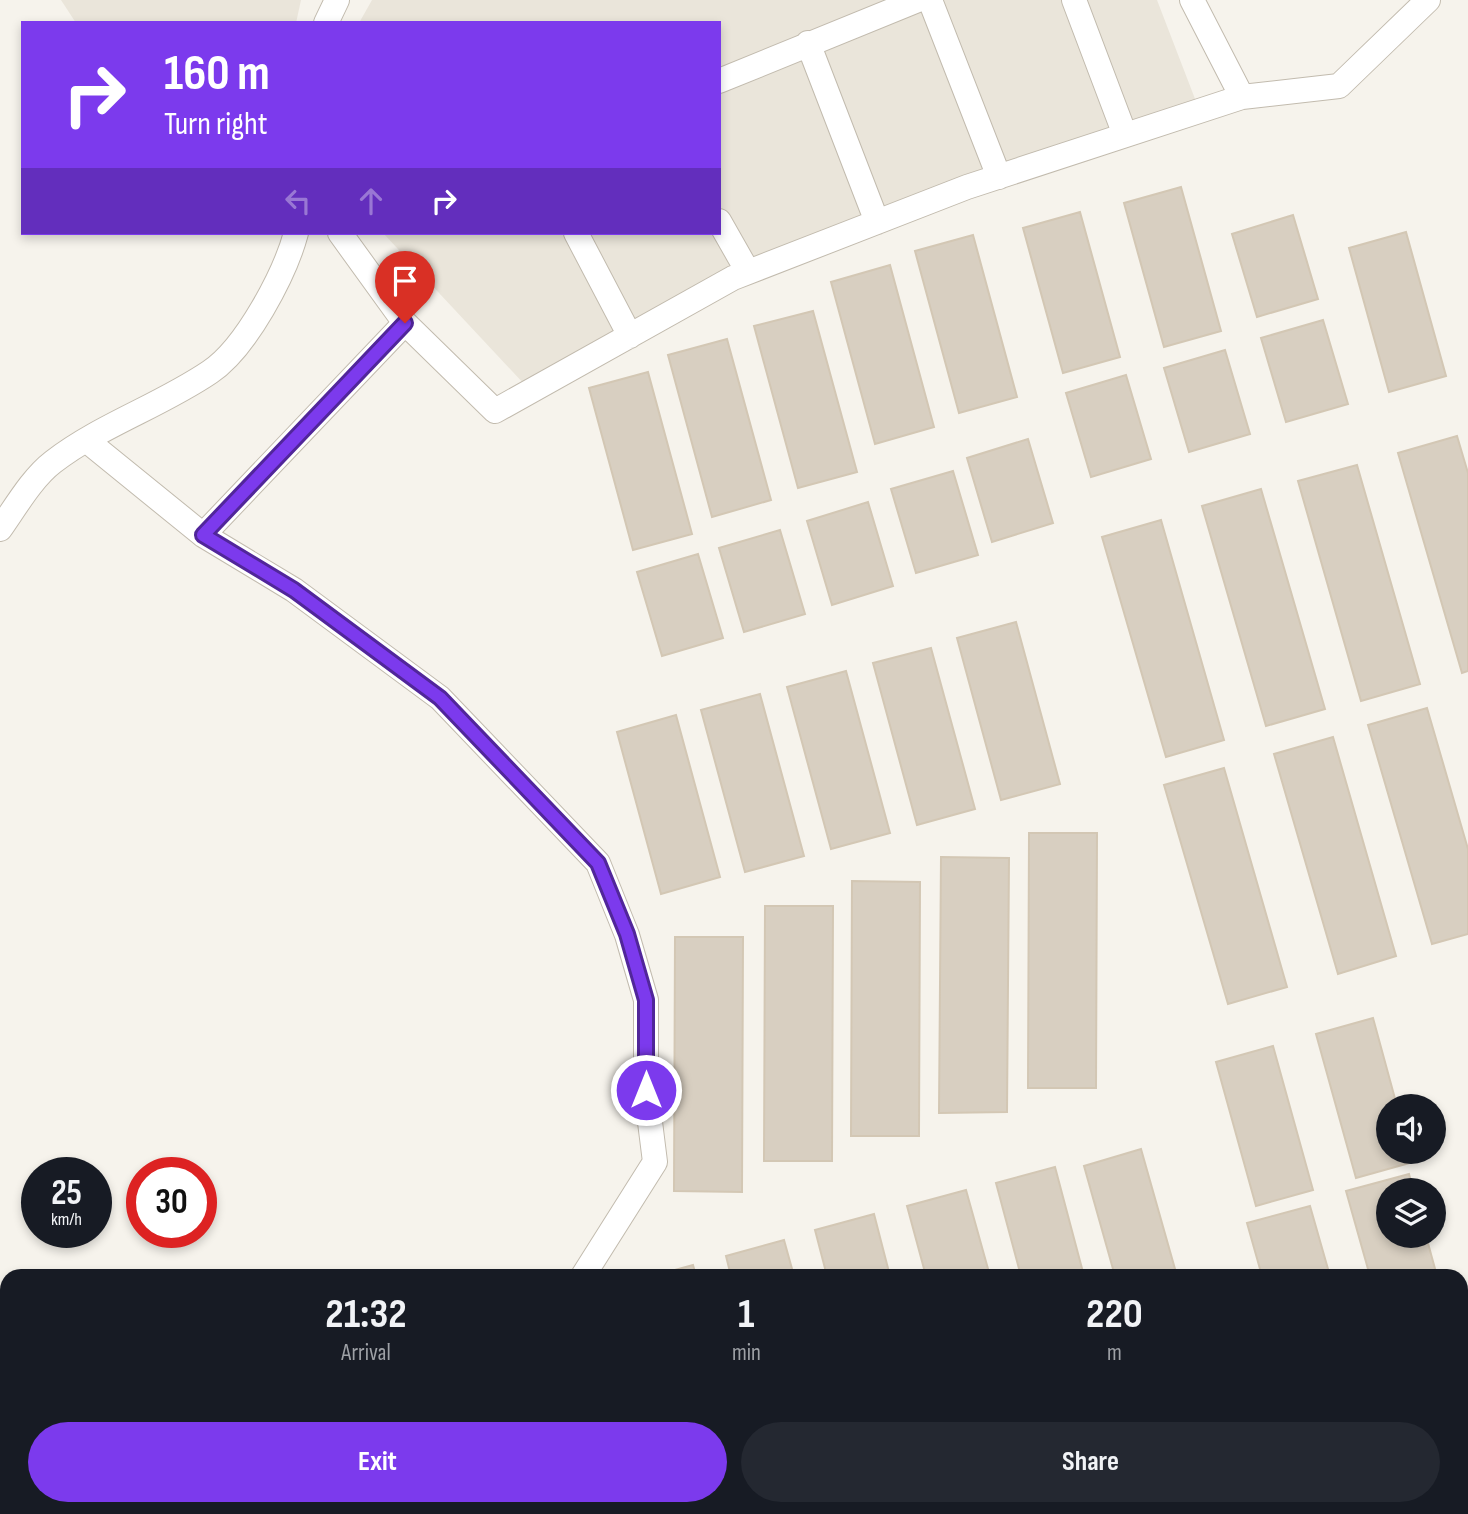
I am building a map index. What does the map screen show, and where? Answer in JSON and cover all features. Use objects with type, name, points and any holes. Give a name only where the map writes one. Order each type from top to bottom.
[{"type":"street","points":[[327,21],[337,0]]},
{"type":"street","points":[[721,80],[918,0]]},
{"type":"street","points":[[930,0],[999,177]]},
{"type":"street","points":[[1074,0],[1125,135]]},
{"type":"street","points":[[1192,0],[1242,97]]},
{"type":"street","points":[[341,235],[405,323],[495,411],[748,272],[877,222],[999,177],[1242,97],[1339,86],[1428,0]]},
{"type":"street","points":[[808,43],[877,222]]},
{"type":"street","points":[[721,225],[748,272]]},
{"type":"street","points":[[0,529],[50,464],[86,440],[213,370],[269,300],[290,257],[296,235]]},
{"type":"street","points":[[577,235],[630,336]]},
{"type":"street","points":[[203,535],[405,323]]},
{"type":"street","points":[[86,440],[203,535],[294,590],[440,698],[598,863],[627,934],[646,1000],[646,1090],[654,1162],[587,1269]]},
{"type":"shaded area","points":[[61,0],[301,0],[296,21],[75,21]]},
{"type":"shaded area","points":[[372,0],[1157,0],[1197,104],[818,233],[526,386],[385,235],[721,235],[721,21],[360,21]]},
{"type":"building","points":[[1181,187],[1221,331],[1164,347],[1124,203]]},
{"type":"building","points":[[1080,212],[1120,357],[1063,373],[1023,228]]},
{"type":"building","points":[[1293,215],[1318,299],[1257,317],[1232,234]]},
{"type":"building","points":[[1406,232],[1446,376],[1389,392],[1349,248]]},
{"type":"building","points":[[973,235],[1017,397],[959,413],[915,251]]},
{"type":"building","points":[[890,265],[934,427],[875,444],[831,282]]},
{"type":"building","points":[[813,311],[857,472],[798,488],[754,326]]},
{"type":"building","points":[[1323,320],[1348,404],[1286,422],[1261,338]]},
{"type":"building","points":[[727,339],[771,500],[712,517],[668,355]]},
{"type":"building","points":[[1225,350],[1250,434],[1189,452],[1164,368]]},
{"type":"building","points":[[648,372],[692,534],[633,550],[589,388]]},
{"type":"building","points":[[1126,375],[1151,459],[1091,477],[1066,393]]},
{"type":"building","points":[[1457,436],[1468,473],[1468,671],[1462,673],[1398,453]]},
{"type":"building","points":[[1028,439],[1053,523],[992,542],[967,458]]},
{"type":"building","points":[[1357,465],[1420,684],[1361,701],[1298,481]]},
{"type":"building","points":[[953,471],[978,555],[916,573],[891,489]]},
{"type":"building","points":[[1261,489],[1325,709],[1266,726],[1202,506]]},
{"type":"building","points":[[868,502],[893,586],[832,605],[807,521]]},
{"type":"building","points":[[1161,520],[1224,740],[1166,757],[1102,537]]},
{"type":"building","points":[[780,530],[805,614],[744,632],[719,548]]},
{"type":"building","points":[[698,554],[723,638],[662,656],[637,572]]},
{"type":"building","points":[[1016,622],[1060,784],[1001,800],[957,638]]},
{"type":"building","points":[[931,648],[975,809],[917,825],[873,663]]},
{"type":"building","points":[[846,671],[890,833],[831,849],[787,687]]},
{"type":"building","points":[[760,694],[804,856],[745,872],[701,710]]},
{"type":"building","points":[[1427,708],[1468,849],[1468,934],[1432,944],[1368,725]]},
{"type":"building","points":[[676,715],[720,877],[661,894],[617,732]]},
{"type":"building","points":[[1333,737],[1396,956],[1338,974],[1274,754]]},
{"type":"building","points":[[1224,768],[1287,987],[1228,1004],[1164,785]]},
{"type":"building","points":[[1029,833],[1097,833],[1096,1088],[1028,1088]]},
{"type":"building","points":[[941,857],[1009,858],[1007,1112],[939,1113]]},
{"type":"building","points":[[852,881],[920,882],[919,1136],[851,1136]]},
{"type":"building","points":[[765,906],[833,906],[832,1161],[764,1161]]},
{"type":"building","points":[[675,937],[743,937],[742,1192],[674,1191]]},
{"type":"building","points":[[1373,1018],[1394,1094],[1376,1094],[1376,1164],[1406,1164],[1356,1178],[1316,1034]]},
{"type":"building","points":[[1273,1046],[1313,1190],[1256,1206],[1216,1062]]},
{"type":"building","points":[[1141,1149],[1175,1269],[1113,1269],[1084,1166]]},
{"type":"building","points":[[1055,1167],[1082,1269],[1019,1269],[996,1183]]},
{"type":"building","points":[[1409,1174],[1410,1178],[1394,1178]]},
{"type":"building","points":[[1376,1183],[1376,1248],[1429,1248],[1435,1269],[1368,1269],[1346,1191]]},
{"type":"building","points":[[966,1190],[988,1269],[924,1269],[907,1206]]},
{"type":"building","points":[[1310,1206],[1328,1269],[1260,1269],[1247,1223]]},
{"type":"building","points":[[874,1214],[888,1269],[825,1269],[815,1230]]},
{"type":"building","points":[[784,1240],[792,1269],[729,1269],[726,1256]]},
{"type":"building","points":[[693,1265],[694,1269],[678,1269]]},
{"type":"route","points":[[405,323],[203,535],[294,590],[440,698],[598,863],[627,934],[646,1000],[646,1090]]}]
